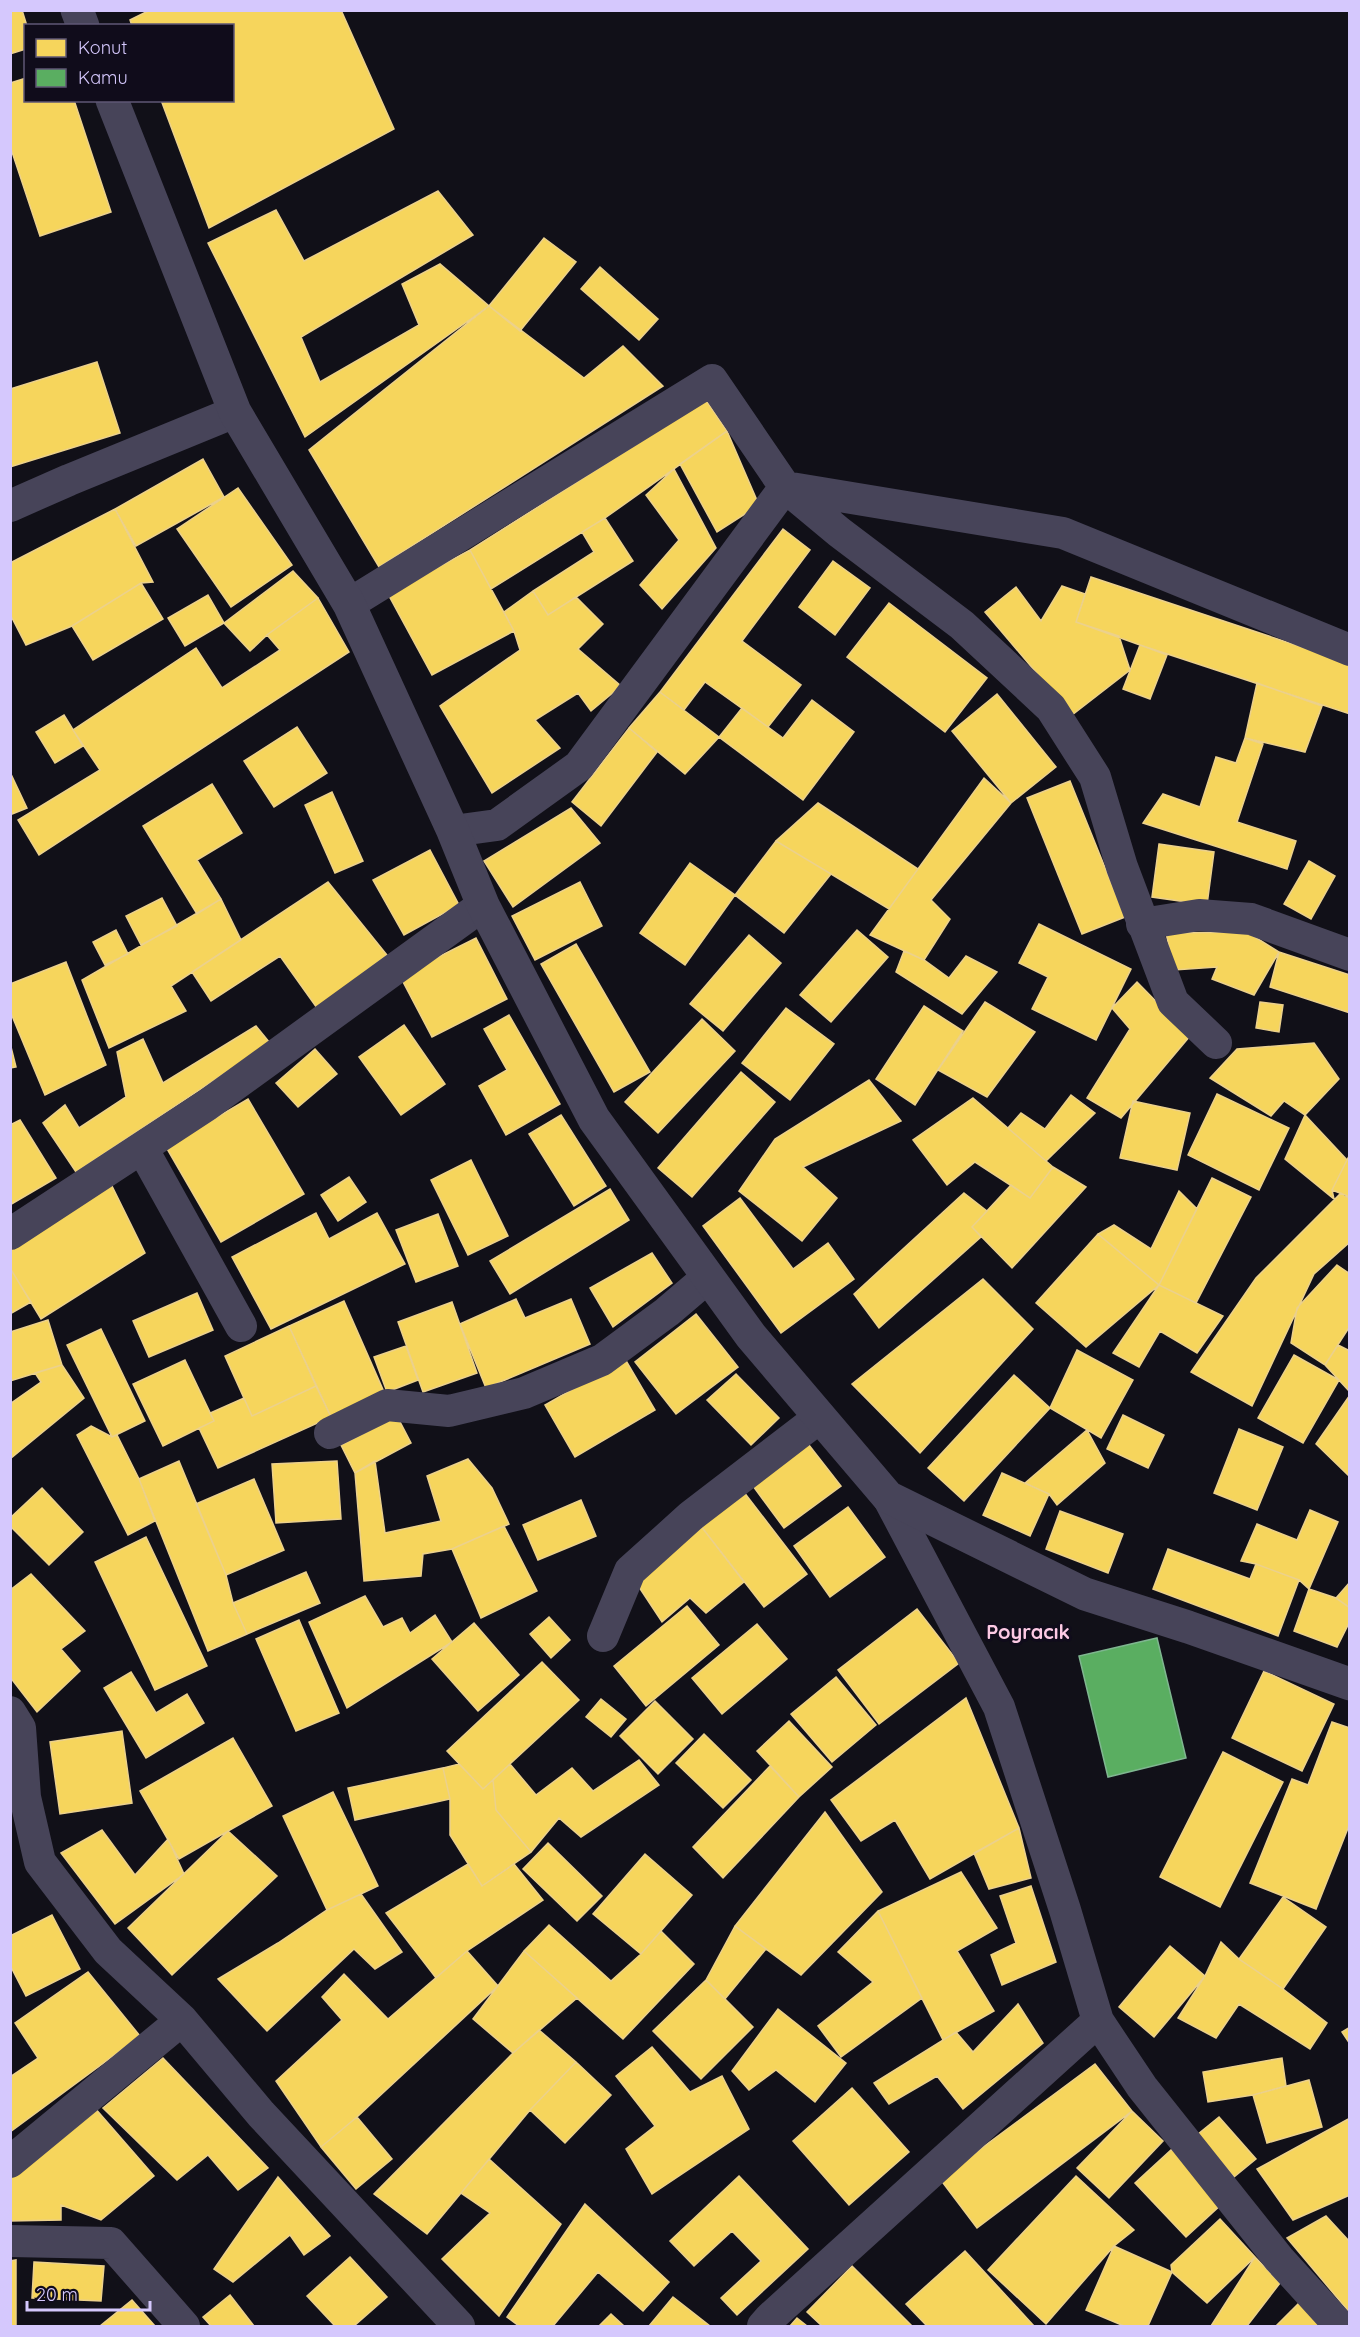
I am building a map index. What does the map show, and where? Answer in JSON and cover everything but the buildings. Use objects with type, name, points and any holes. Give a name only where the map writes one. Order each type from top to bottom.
[{"type":"street","points":[[113,102],[235,412],[349,604],[453,831],[483,905],[594,1119],[751,1336],[888,1497],[999,1707],[1065,1910],[1098,2021],[1142,2087],[1279,2259],[1340,2326]]},
{"type":"street","points":[[349,604],[712,380],[785,487],[839,532],[962,625],[1051,708],[1095,777],[1142,924],[1173,1002],[1216,1043]]},
{"type":"street","points":[[10,506],[235,412]]},
{"type":"street","points":[[785,487],[1063,533],[1350,650]]},
{"type":"street","points":[[453,831],[497,825],[579,766],[785,487]]},
{"type":"street","points":[[10,1234],[207,1105],[483,905]]},
{"type":"street","points":[[1142,924],[1199,915],[1251,919],[1350,955]]},
{"type":"street","points":[[142,1148],[241,1326]]},
{"type":"street","points":[[330,1433],[387,1405],[449,1411],[524,1393],[602,1360],[667,1312],[708,1277]]},
{"type":"street","points":[[603,1636],[630,1571],[692,1516],[820,1417]]},
{"type":"street","points":[[888,1497],[1085,1594],[1348,1679]]},
{"type":"street","points":[[10,1712],[20,1728],[25,1797],[40,1862],[108,1952],[182,2020],[261,2114],[459,2326]]},
{"type":"street","points":[[10,2162],[182,2020]]},
{"type":"street","points":[[763,2326],[1098,2021]]},
{"type":"street","points":[[10,2241],[111,2243],[184,2326]]},
{"type":"district","name":"Poyracık","points":[[1028,1632]]}]
